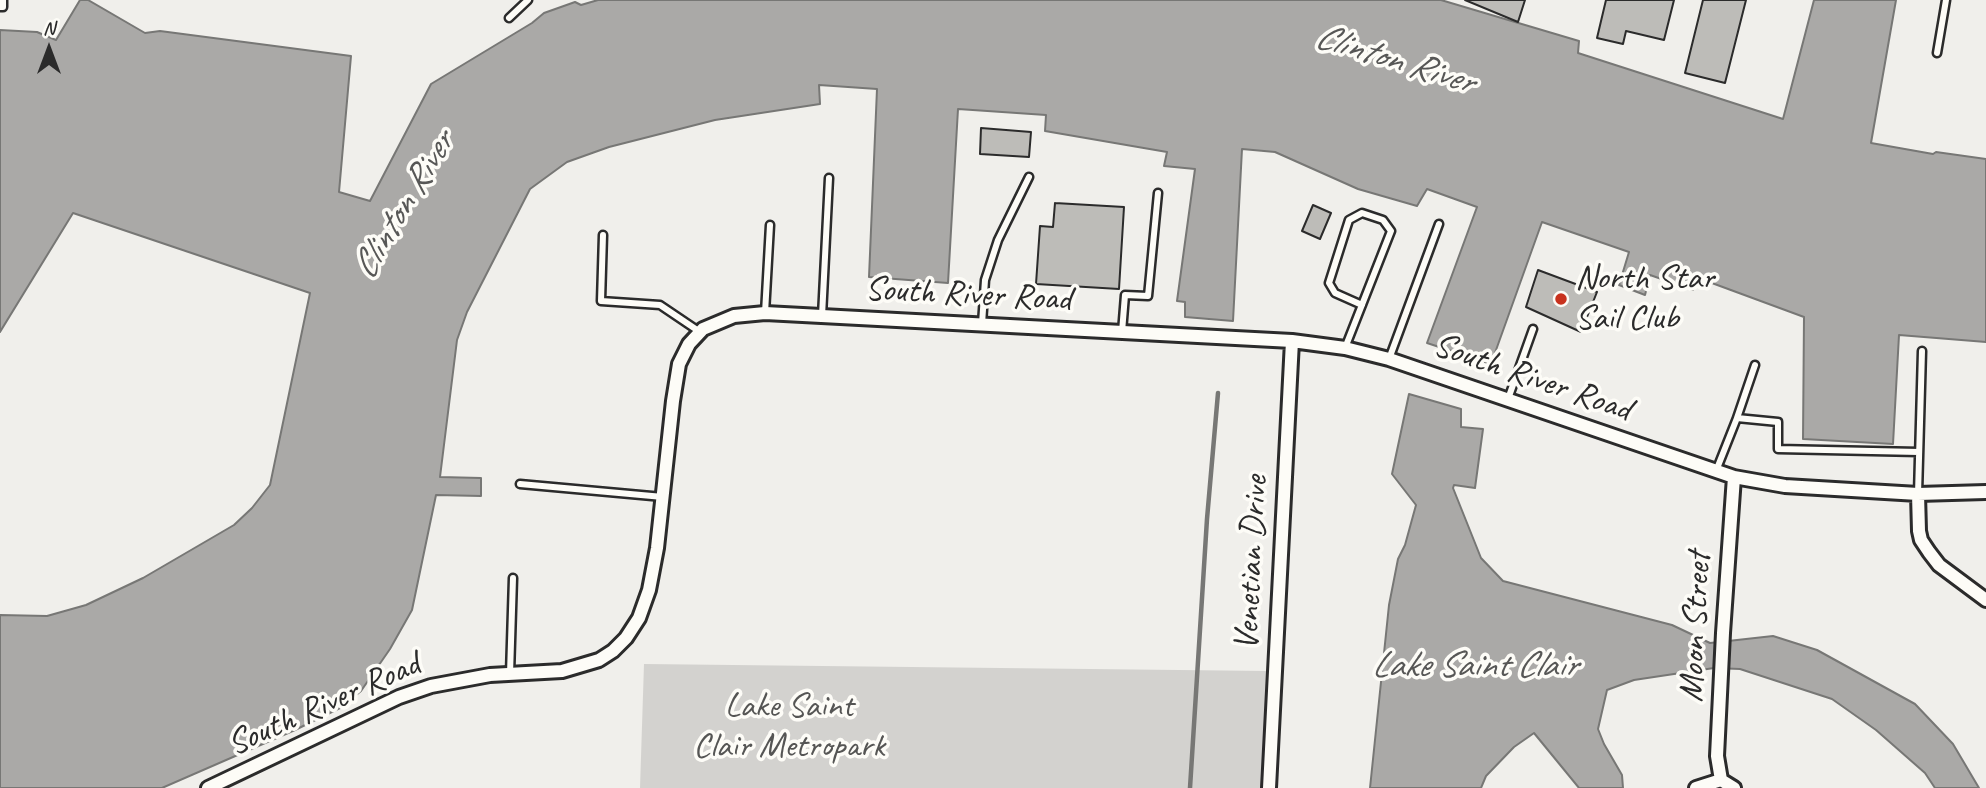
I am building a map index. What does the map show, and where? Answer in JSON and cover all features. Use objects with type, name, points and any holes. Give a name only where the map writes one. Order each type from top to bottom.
[{"type":"street","name":"South River Road","points":[[208,788],[400,697],[456,680],[581,667],[599,660],[626,639],[639,618],[649,590],[657,548],[677,373],[684,352],[699,332],[713,323],[734,316],[765,313],[982,324],[1292,341],[1345,348],[1389,359],[1734,477],[1785,486],[1918,494],[1986,492]]},
{"type":"street","name":"Venetian Drive","points":[[1269,788],[1292,341]]},
{"type":"street","name":"Moon Street","points":[[1721,780],[1717,756],[1734,477]]},
{"type":"street","points":[[1918,494],[1919,531],[1929,552],[1939,565],[1986,600]]},
{"type":"street","points":[[1696,788],[1721,780],[1734,788]]},
{"type":"lane","points":[[0,7],[3,7],[3,0]]},
{"type":"lane","points":[[509,18],[528,0]]},
{"type":"lane","points":[[1937,53],[1946,0]]},
{"type":"lane","points":[[982,324],[985,280],[1010,213],[1030,177]]},
{"type":"lane","points":[[821,316],[829,178]]},
{"type":"lane","points":[[1122,332],[1125,295],[1149,296],[1158,193]]},
{"type":"lane","points":[[1345,348],[1362,305],[1391,231],[1383,220],[1362,213],[1349,220],[1329,283],[1335,293],[1362,305]]},
{"type":"lane","points":[[1389,359],[1439,223]]},
{"type":"lane","points":[[765,313],[770,225]]},
{"type":"lane","points":[[603,235],[601,301],[660,304],[699,332]]},
{"type":"lane","points":[[1508,399],[1533,329]]},
{"type":"lane","points":[[1918,494],[1922,351]]},
{"type":"lane","points":[[1716,471],[1755,365]]},
{"type":"lane","points":[[1737,418],[1778,422],[1778,449],[1919,452]]},
{"type":"lane","points":[[520,484],[663,497]]},
{"type":"lane","points":[[510,674],[513,578]]},
{"type":"green space","name":"Lake Saint Clair Metropark","points":[[644,664],[1268,671],[1263,788],[640,788]]},
{"type":"water","name":"Clinton River","points":[[80,0],[88,0],[145,33],[160,31],[351,56],[339,192],[370,201],[431,84],[544,13],[575,2],[581,5],[598,0],[1441,0],[1579,41],[1578,53],[1783,119],[1814,0],[1896,0],[1871,143],[1933,154],[1936,152],[1986,159],[1986,342],[1899,335],[1893,444],[1803,439],[1804,317],[1701,279],[1693,290],[1650,275],[1645,295],[1619,285],[1629,252],[1542,222],[1491,364],[1427,343],[1477,207],[1427,189],[1417,206],[1358,189],[1275,152],[1242,149],[1233,321],[1185,317],[1185,302],[1177,301],[1195,169],[1164,166],[1167,152],[1045,131],[1046,115],[958,109],[948,283],[869,277],[877,89],[819,85],[820,104],[715,120],[609,147],[567,162],[530,189],[467,312],[457,340],[440,477],[481,478],[481,496],[436,495],[412,610],[390,649],[361,691],[340,708],[295,730],[162,788],[0,788],[0,615],[47,616],[86,605],[143,578],[234,525],[252,508],[270,485],[310,293],[73,213],[0,332],[0,30],[37,32],[56,40]]},
{"type":"water","name":"Lake Saint Clair","points":[[1409,394],[1461,409],[1461,427],[1483,429],[1475,488],[1454,485],[1453,488],[1481,558],[1503,581],[1672,625],[1710,643],[1773,636],[1817,650],[1915,704],[1953,744],[1979,788],[1935,788],[1925,773],[1876,730],[1832,699],[1740,669],[1714,668],[1634,680],[1607,690],[1598,729],[1622,775],[1623,788],[1579,788],[1534,733],[1514,747],[1486,776],[1481,788],[1370,788],[1389,605],[1398,559],[1405,545],[1416,505],[1392,474]]},
{"type":"building","points":[[1465,0],[1525,0],[1518,22]]},
{"type":"building","points":[[1606,0],[1674,0],[1664,40],[1626,31],[1623,44],[1597,38]]},
{"type":"building","points":[[1703,0],[1746,0],[1725,83],[1685,73]]},
{"type":"building","points":[[981,128],[1031,132],[1029,157],[980,154]]},
{"type":"building","points":[[1055,203],[1124,207],[1119,289],[1036,284],[1040,226],[1053,227]]},
{"type":"building","points":[[1313,205],[1331,213],[1320,239],[1302,231]]},
{"type":"building","name":"North Star Sail Club","points":[[1538,270],[1597,292],[1581,332],[1526,307]]},
{"type":"waterway","points":[[1190,788],[1218,393]]},
{"type":"place","name":"North Star Sail Club","points":[[1561,299]]}]
